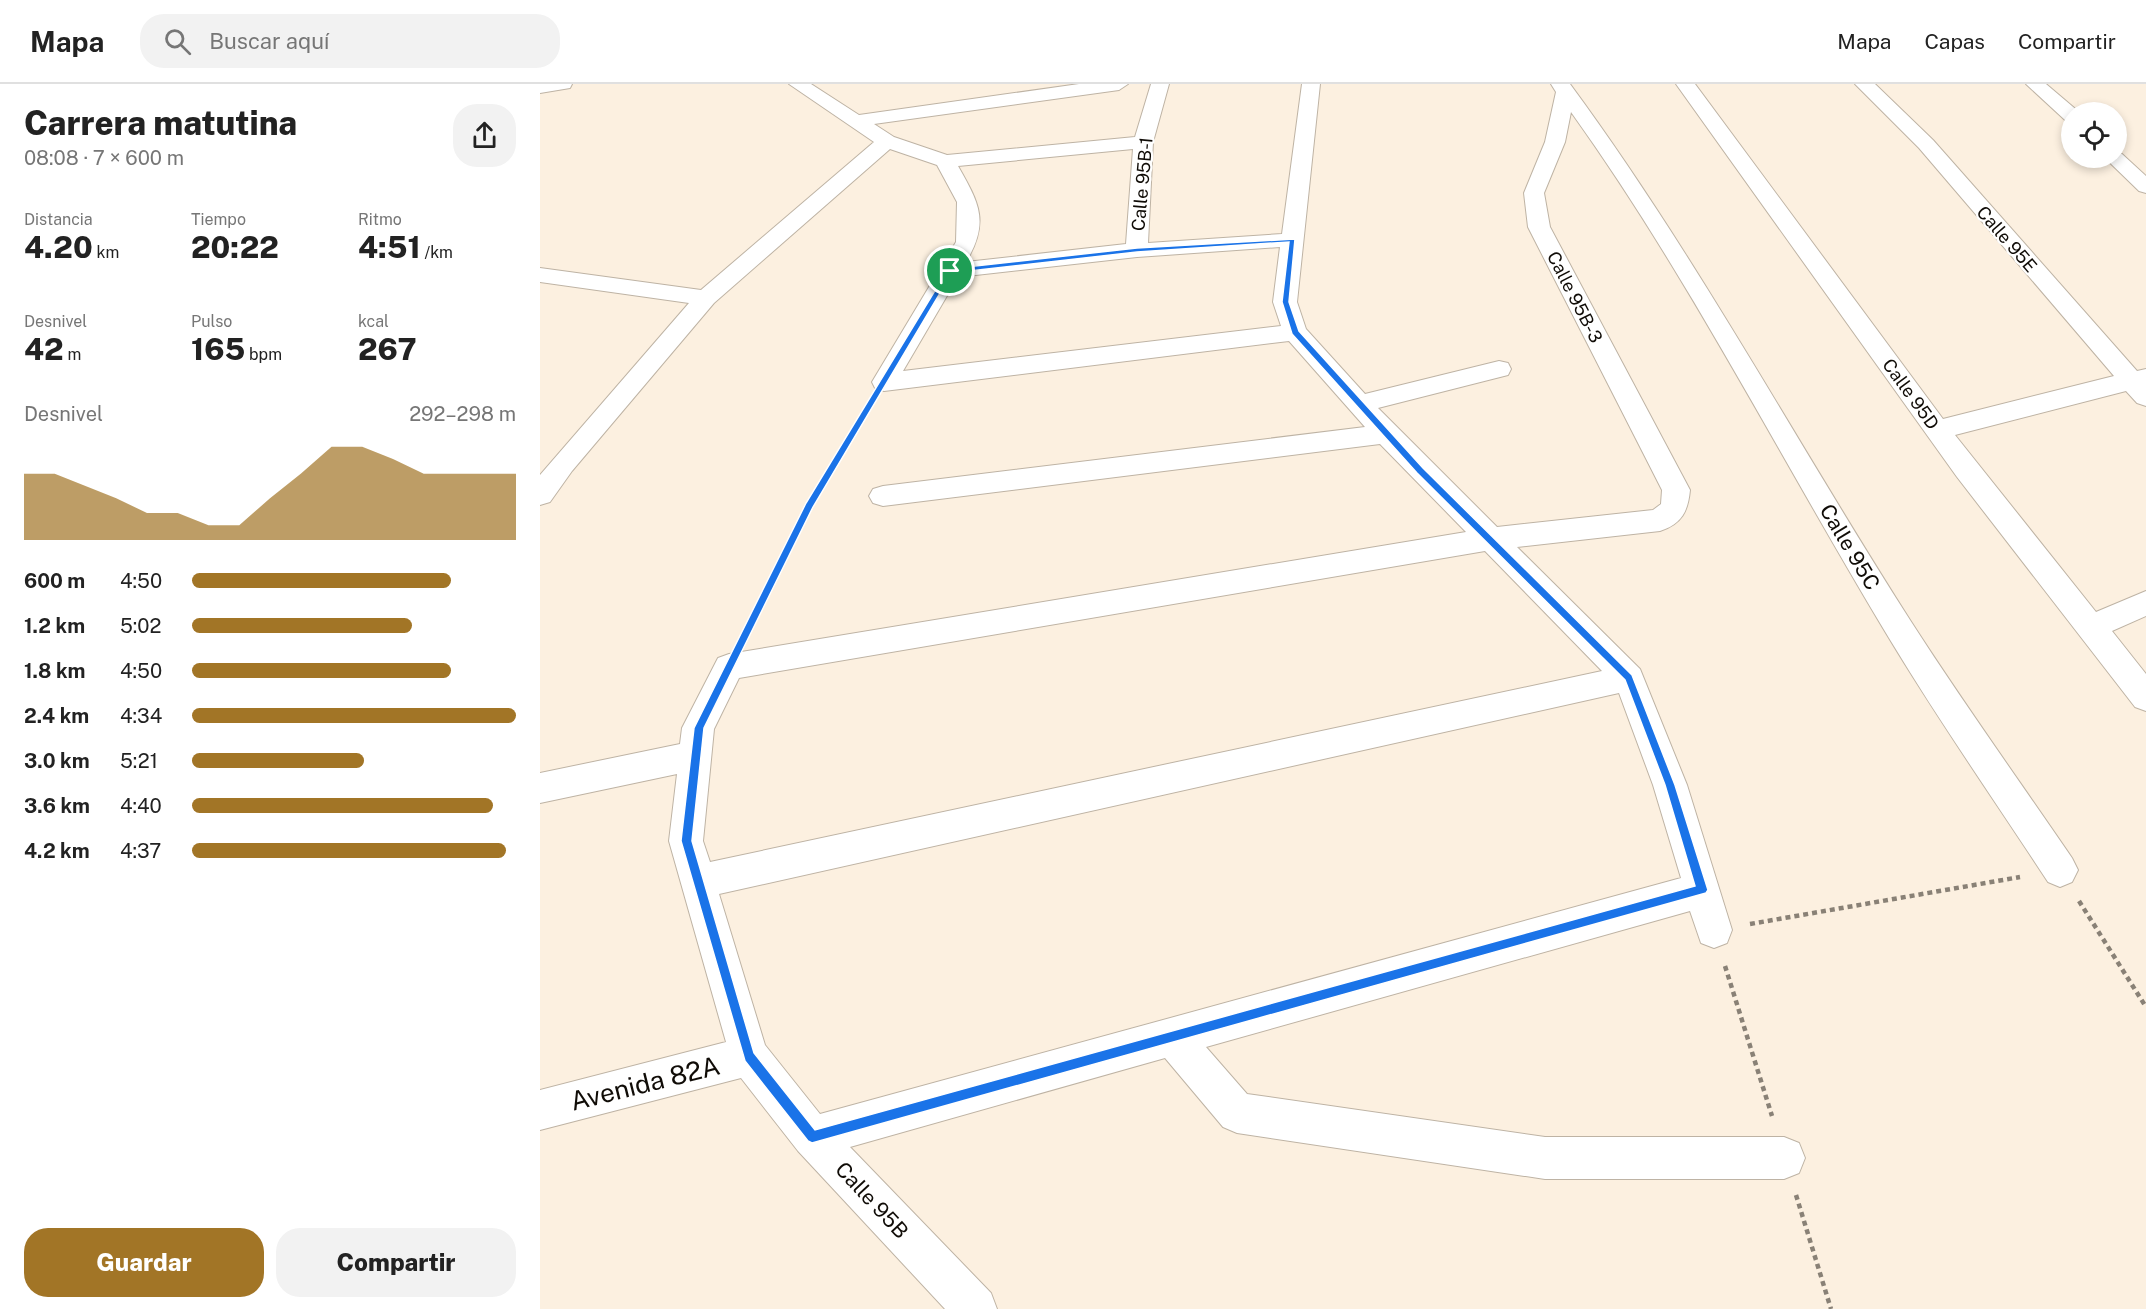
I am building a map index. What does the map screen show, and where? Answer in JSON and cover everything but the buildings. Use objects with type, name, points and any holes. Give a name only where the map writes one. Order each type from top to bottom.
[{"type":"street","points":[[540,87],[563,84]]},
{"type":"street","points":[[856,121],[1119,84]]},
{"type":"street","name":"Calle 95B-1","points":[[1137,250],[1143,142],[1160,84]]},
{"type":"street","points":[[1311,84],[1285,302],[1295,332],[1386,434],[1629,678],[1670,785],[1714,930]]},
{"type":"street","name":"Calle 95D","points":[[1685,84],[1937,430],[2146,697]]},
{"type":"street","name":"Calle 95E","points":[[1864,84],[1926,144],[2141,385]]},
{"type":"street","points":[[2035,84],[2061,106]]},
{"type":"street","points":[[807,85],[887,141],[945,161],[1143,142]]},
{"type":"street","name":"Calle 95B-3","points":[[1490,539],[1660,520],[1674,509],[1676,490],[1539,227],[1533,193],[1555,142],[1562,88]]},
{"type":"street","name":"Calle 95C","points":[[1562,88],[1617,162],[1671,246],[1900,630],[2060,870]]},
{"type":"street","points":[[540,495],[563,464],[706,298],[887,141]]},
{"type":"street","points":[[884,382],[967,242],[968,202],[945,161]]},
{"type":"street","points":[[2126,168],[2146,187]]},
{"type":"street","points":[[950,271],[1137,250],[1293,240]]},
{"type":"street","points":[[540,276],[706,298]]},
{"type":"street","points":[[884,382],[1295,332]]},
{"type":"street","points":[[1359,404],[1499,369]]},
{"type":"street","points":[[1937,430],[2141,385]]},
{"type":"street","points":[[883,496],[1386,434]]},
{"type":"street","points":[[729,667],[1490,539]]},
{"type":"street","points":[[2091,627],[2146,603]]},
{"type":"street","name":"Calle 95B","points":[[729,667],[699,728],[686,841],[749,1056],[812,1137],[975,1309]]},
{"type":"street","points":[[698,882],[1629,678]]},
{"type":"street","points":[[540,788],[696,755]]},
{"type":"street","points":[[812,1137],[1702,890]]},
{"type":"street","points":[[1173,1036],[1237,1113],[1545,1158],[1784,1158]]},
{"type":"street","name":"Avenida 82A","points":[[540,1110],[749,1056]]},
{"type":"path","points":[[729,667],[809,506],[884,382]]},
{"type":"path","points":[[1714,930],[2060,870],[2146,1007]]},
{"type":"route","points":[[1293,240],[1285,302],[1295,332],[1420,471],[1629,678],[1670,785],[1702,890],[812,1137],[749,1056],[686,841],[699,728],[809,506],[950,271],[1137,250],[1293,240]]}]
